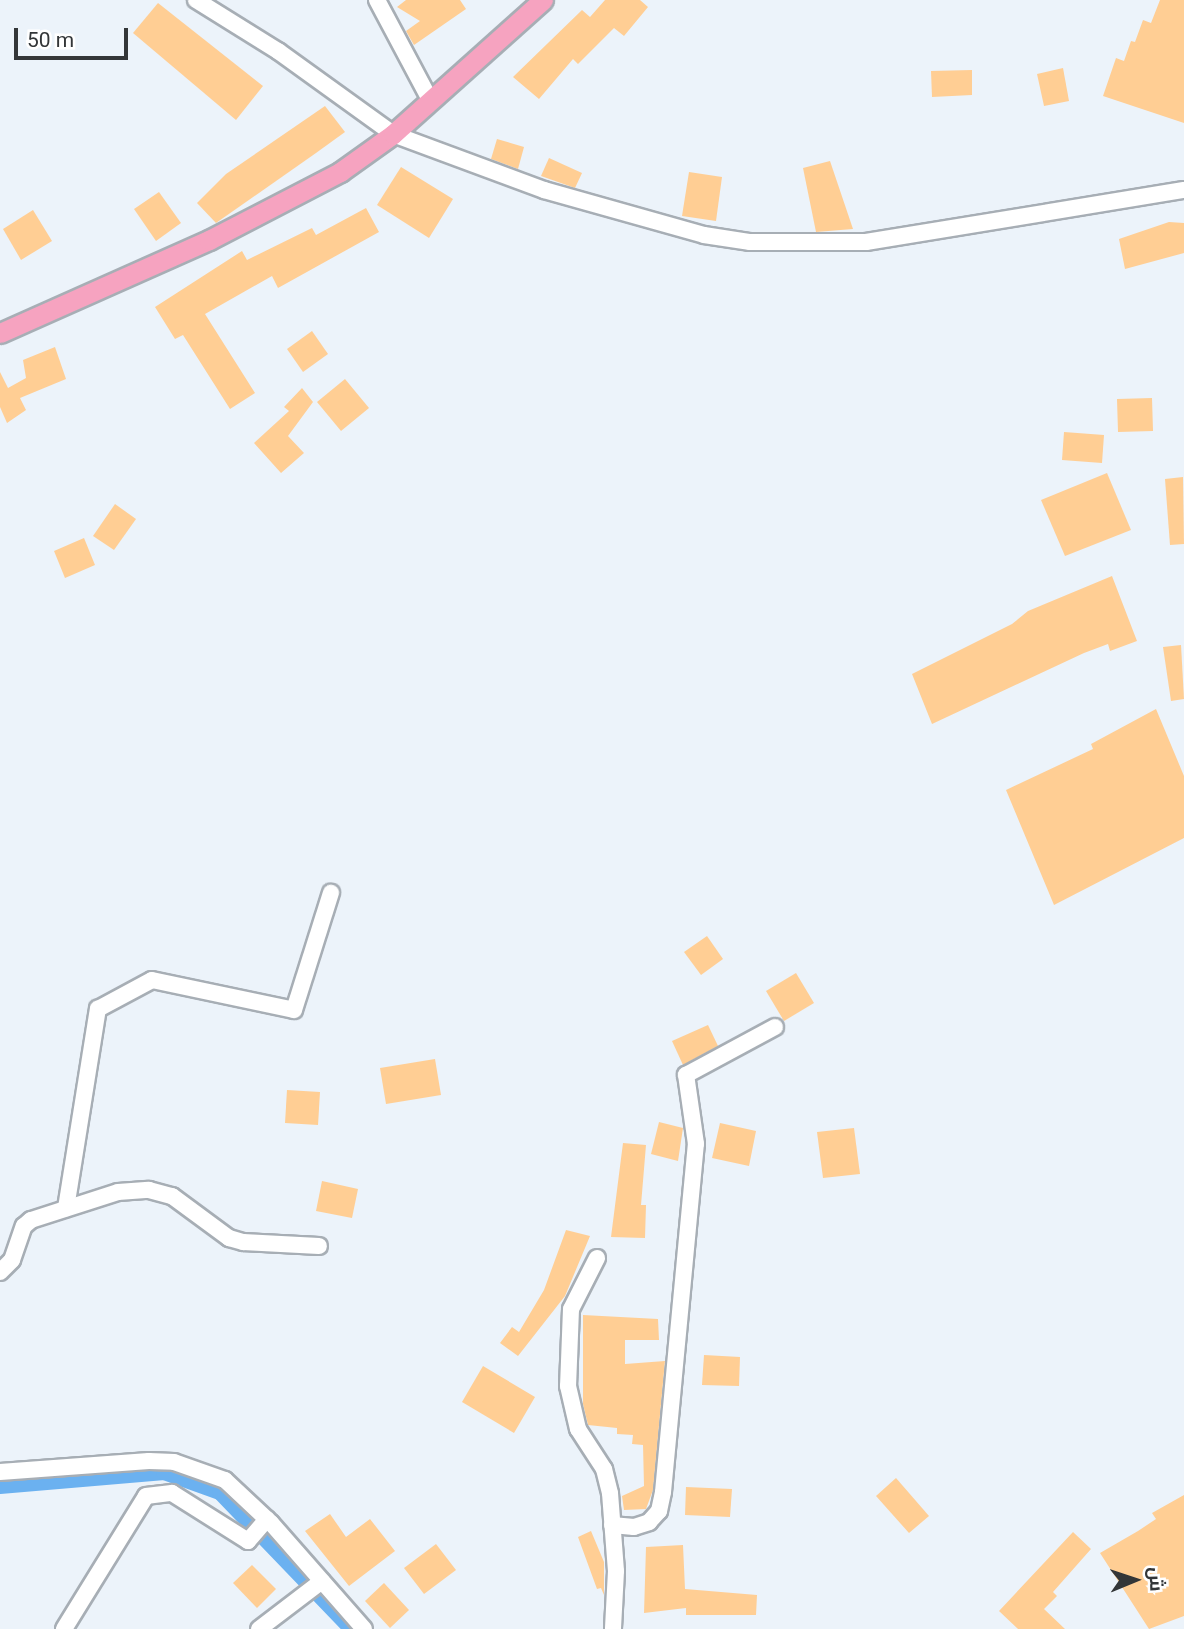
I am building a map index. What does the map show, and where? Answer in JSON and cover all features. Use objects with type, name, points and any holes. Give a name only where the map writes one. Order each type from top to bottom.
[{"type":"main road","points":[[0,333],[288,202],[393,134],[429,98],[542,0]]},
{"type":"street","points":[[196,0],[278,51],[393,134],[623,215],[750,242],[866,243],[1184,190]]},
{"type":"street","points":[[377,0],[429,98]]},
{"type":"street","points":[[66,1208],[99,1009],[152,980],[294,1010],[331,893]]},
{"type":"street","points":[[612,1525],[634,1527],[649,1522],[659,1511],[663,1492],[696,1144],[686,1075],[775,1027]]},
{"type":"street","points":[[0,1272],[12,1259],[24,1226],[66,1208],[118,1192],[149,1190],[173,1196],[229,1238],[319,1246]]},
{"type":"street","points":[[597,1258],[570,1309],[568,1386],[578,1429],[604,1469],[616,1571],[613,1629]]},
{"type":"street","points":[[0,1472],[174,1462],[225,1480],[267,1519],[364,1629]]},
{"type":"street","points":[[64,1629],[146,1496],[172,1493],[248,1541],[267,1519]]},
{"type":"street","points":[[260,1629],[322,1581]]},
{"type":"building","points":[[406,0],[460,0],[466,9],[414,45],[406,31],[420,21],[397,7]]},
{"type":"building","points":[[605,0],[640,0],[648,7],[624,36],[614,28],[578,64],[573,59],[539,99],[513,77],[582,10],[590,17]]},
{"type":"building","points":[[1160,0],[1184,0],[1184,123],[1103,96],[1116,58],[1124,61],[1143,20],[1151,23]]},
{"type":"building","points":[[158,3],[263,86],[236,120],[133,33]]},
{"type":"building","points":[[1063,68],[1069,101],[1044,106],[1037,74]]},
{"type":"building","points":[[972,70],[972,95],[932,97],[931,71]]},
{"type":"building","points":[[325,106],[345,132],[216,223],[197,203],[226,174]]},
{"type":"building","points":[[497,139],[524,147],[518,169],[491,159]]},
{"type":"building","points":[[549,158],[582,173],[575,188],[541,176]]},
{"type":"building","points":[[830,161],[853,229],[816,232],[803,168]]},
{"type":"building","points":[[401,167],[453,199],[429,238],[377,205]]},
{"type":"building","points":[[689,172],[722,177],[716,221],[682,216]]},
{"type":"building","points":[[159,192],[181,223],[156,241],[134,209]]},
{"type":"building","points":[[366,208],[379,232],[278,288],[272,276],[205,314],[255,393],[230,409],[183,335],[175,339],[155,307],[242,251],[247,260],[312,228],[316,235]]},
{"type":"building","points":[[33,210],[52,241],[21,260],[3,229]]},
{"type":"building","points":[[1169,222],[1184,223],[1184,253],[1125,269],[1119,239]]},
{"type":"building","points":[[312,331],[328,354],[303,372],[287,349]]},
{"type":"building","points":[[55,347],[66,379],[20,398],[26,410],[7,423],[0,407],[0,372],[8,388],[26,378],[23,360]]},
{"type":"building","points":[[345,379],[369,408],[341,431],[317,402]]},
{"type":"building","points":[[302,388],[313,402],[288,436],[304,453],[281,473],[254,443],[289,411],[284,407]]},
{"type":"building","points":[[1152,398],[1153,431],[1118,432],[1117,399]]},
{"type":"building","points":[[1064,432],[1104,435],[1102,463],[1062,460]]},
{"type":"building","points":[[1107,473],[1131,530],[1065,556],[1041,500]]},
{"type":"building","points":[[1183,477],[1184,544],[1170,545],[1165,479]]},
{"type":"building","points":[[115,504],[136,519],[114,550],[93,536]]},
{"type":"building","points":[[84,538],[95,565],[65,578],[54,551]]},
{"type":"building","points":[[1112,576],[1137,641],[1110,651],[1108,644],[1084,653],[932,724],[912,674],[1012,624],[1028,611]]},
{"type":"building","points":[[1181,645],[1184,699],[1171,701],[1163,647]]},
{"type":"building","points":[[1156,709],[1184,776],[1184,838],[1054,905],[1006,790],[1093,749],[1091,744]]},
{"type":"building","points":[[707,936],[723,959],[701,975],[684,952]]},
{"type":"building","points":[[796,973],[814,1003],[784,1021],[766,991]]},
{"type":"building","points":[[708,1025],[718,1046],[683,1065],[672,1041]]},
{"type":"building","points":[[435,1059],[441,1095],[386,1104],[380,1068]]},
{"type":"building","points":[[287,1090],[320,1092],[318,1125],[285,1123]]},
{"type":"building","points":[[659,1122],[683,1128],[678,1161],[651,1154]]},
{"type":"building","points":[[720,1123],[756,1131],[749,1166],[712,1158]]},
{"type":"building","points":[[854,1128],[860,1174],[823,1178],[817,1132]]},
{"type":"building","points":[[623,1143],[646,1145],[641,1205],[646,1205],[645,1238],[611,1237]]},
{"type":"building","points":[[322,1181],[358,1189],[352,1218],[316,1211]]},
{"type":"building","points":[[566,1230],[590,1236],[565,1296],[518,1356],[500,1343],[512,1327],[519,1332],[544,1290]]},
{"type":"building","points":[[583,1315],[658,1319],[659,1340],[625,1340],[625,1364],[665,1361],[653,1490],[646,1509],[624,1510],[622,1496],[644,1486],[643,1445],[632,1444],[633,1435],[617,1434],[617,1428],[588,1425],[583,1404]]},
{"type":"building","points":[[704,1355],[740,1357],[739,1386],[702,1385]]},
{"type":"building","points":[[483,1366],[535,1397],[514,1433],[462,1402]]},
{"type":"building","points":[[896,1478],[929,1516],[909,1533],[876,1496]]},
{"type":"building","points":[[686,1487],[732,1489],[730,1517],[685,1515]]},
{"type":"building","points":[[1184,1495],[1184,1616],[1149,1629],[1100,1553],[1156,1519],[1152,1513]]},
{"type":"building","points":[[330,1514],[346,1537],[370,1519],[395,1551],[349,1586],[305,1531]]},
{"type":"building","points":[[591,1531],[604,1562],[604,1595],[601,1588],[597,1589],[578,1537]]},
{"type":"building","points":[[1073,1532],[1091,1549],[1053,1592],[1057,1596],[1044,1609],[1065,1629],[1018,1629],[999,1611]]},
{"type":"building","points":[[436,1544],[456,1570],[424,1594],[404,1568]]},
{"type":"building","points":[[683,1545],[685,1589],[757,1595],[756,1615],[686,1615],[686,1608],[644,1613],[646,1547]]},
{"type":"building","points":[[252,1565],[276,1589],[257,1608],[233,1583]]},
{"type":"building","points":[[384,1583],[409,1610],[390,1628],[365,1601]]},
{"type":"waterway","points":[[0,1486],[164,1472],[220,1492],[352,1629]]}]
